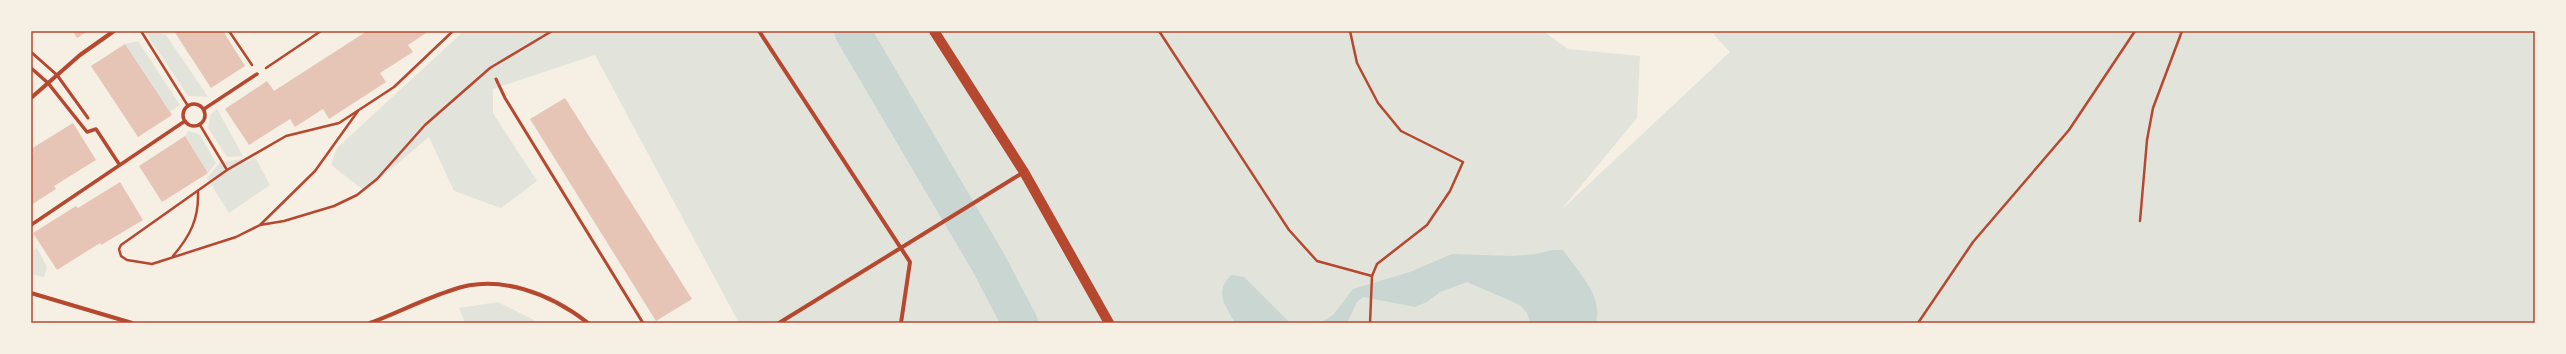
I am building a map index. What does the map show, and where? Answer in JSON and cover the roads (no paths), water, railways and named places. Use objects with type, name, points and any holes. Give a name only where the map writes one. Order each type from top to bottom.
[{"type":"main road","points":[[934,31],[1024,172],[1109,323]]},
{"type":"street","points":[[31,98],[57,75],[114,31]]},
{"type":"street","points":[[759,31],[910,262],[901,323]]},
{"type":"street","points":[[31,68],[48,83],[87,132],[96,129],[119,164]]},
{"type":"street","points":[[204,109],[257,74]]},
{"type":"street","points":[[197,104],[204,109],[205,118],[200,124],[192,126],[185,121],[184,113],[188,106],[197,104]]},
{"type":"street","points":[[31,225],[119,164],[185,121]]},
{"type":"street","points":[[779,323],[1024,172]]},
{"type":"street","points":[[370,323],[453,289],[486,285],[516,287],[554,300],[588,323]]},
{"type":"street","points":[[31,293],[132,323]]},
{"type":"lane","points":[[31,52],[57,75],[88,118]]},
{"type":"lane","points":[[496,79],[505,98],[643,323]]},
{"type":"waterway","points":[[852,31],[988,262],[1020,323]]}]
